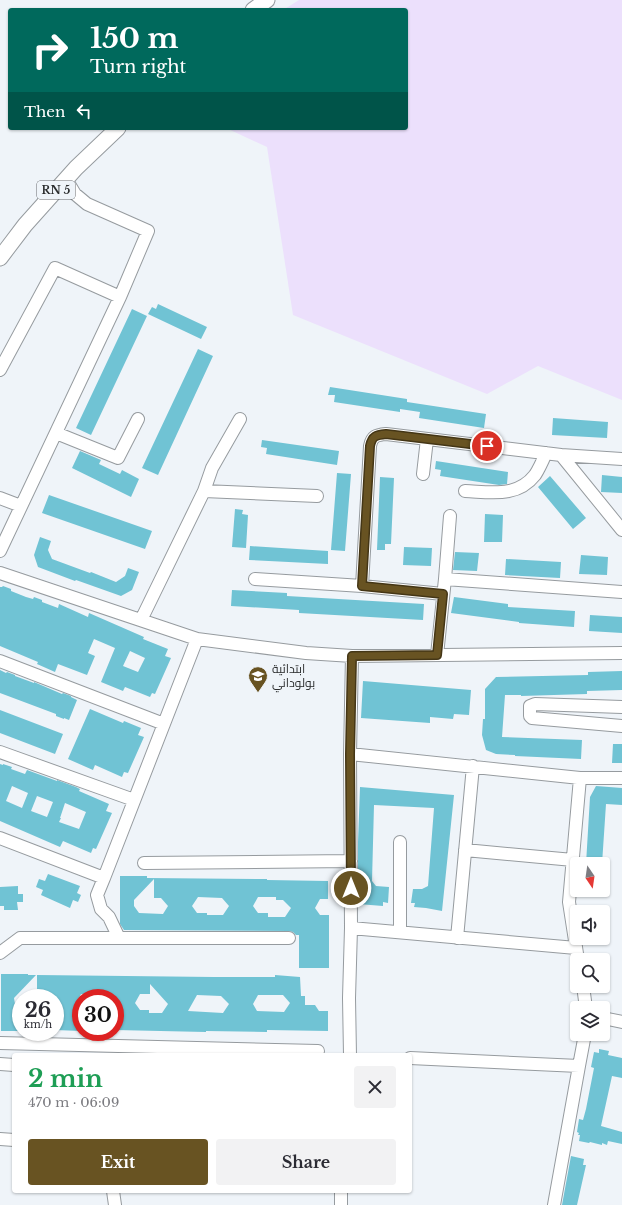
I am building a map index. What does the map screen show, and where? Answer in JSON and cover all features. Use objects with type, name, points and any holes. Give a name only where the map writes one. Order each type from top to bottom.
[{"type":"main road","points":[[256,8],[267,0]]},
{"type":"main road","name":"RN 5","points":[[0,258],[25,225],[66,179],[116,130]]},
{"type":"street","points":[[0,551],[120,297],[148,231],[87,204],[75,194],[66,179]]},
{"type":"street","points":[[0,370],[55,268],[120,297]]},
{"type":"street","points":[[56,433],[118,458],[138,419]]},
{"type":"street","points":[[141,620],[204,490],[212,468],[240,419]]},
{"type":"street","points":[[362,586],[370,446],[372,438],[377,434],[427,438],[561,455],[622,459]]},
{"type":"street","points":[[423,474],[427,438]]},
{"type":"street","points":[[466,491],[503,493],[522,488],[535,475],[546,453]]},
{"type":"street","points":[[561,455],[622,530]]},
{"type":"street","points":[[204,490],[317,496]]},
{"type":"street","points":[[0,498],[22,506]]},
{"type":"street","points":[[437,655],[450,516]]},
{"type":"street","points":[[0,573],[197,640],[306,653],[352,656],[622,652]]},
{"type":"street","points":[[255,579],[362,586],[443,594]]},
{"type":"street","points":[[445,579],[622,592]]},
{"type":"street","points":[[119,938],[109,917],[101,909],[97,895],[197,640]]},
{"type":"street","points":[[350,1053],[350,754],[352,656]]},
{"type":"street","points":[[0,661],[164,724]]},
{"type":"street","points":[[622,707],[532,704],[530,706],[530,716],[532,718],[622,726]]},
{"type":"street","points":[[592,706],[592,723]]},
{"type":"street","points":[[0,752],[134,800]]},
{"type":"street","points":[[350,754],[580,778],[622,778]]},
{"type":"street","points":[[457,938],[473,766]]},
{"type":"street","points":[[573,857],[580,778]]},
{"type":"street","points":[[0,838],[104,878]]},
{"type":"street","points":[[400,842],[400,932]]},
{"type":"street","points":[[465,850],[570,860]]},
{"type":"street","points":[[144,863],[351,861]]},
{"type":"street","points":[[570,897],[577,953]]},
{"type":"street","points":[[351,928],[457,938],[570,953]]},
{"type":"street","points":[[0,953],[20,938],[289,938]]},
{"type":"street","points":[[610,1019],[622,1022]]},
{"type":"street","points":[[554,1205],[584,1041]]},
{"type":"street","points":[[0,1043],[318,1051]]},
{"type":"street","points":[[412,1058],[580,1066]]},
{"type":"street","points":[[0,1064],[12,1065]]},
{"type":"street","points":[[0,1140],[12,1140]]},
{"type":"street","points":[[113,1193],[115,1205]]},
{"type":"street","points":[[341,1193],[341,1205]]},
{"type":"shaded area","points":[[299,0],[622,0],[622,400],[538,366],[487,394],[293,315],[267,147],[230,130],[408,130],[408,8],[286,8]]},
{"type":"building","points":[[158,304],[207,327],[201,339],[148,314],[152,307],[156,309]]},
{"type":"building","points":[[132,309],[147,316],[91,435],[76,428]]},
{"type":"building","points":[[198,349],[213,356],[158,475],[142,468]]},
{"type":"building","points":[[330,387],[407,399],[407,402],[486,414],[484,428],[419,418],[420,412],[400,409],[400,412],[334,402],[335,395],[328,395]]},
{"type":"building","points":[[553,418],[608,422],[607,438],[552,435]]},
{"type":"building","points":[[262,440],[339,451],[337,465],[266,454],[267,448],[261,447]]},
{"type":"building","points":[[80,451],[101,460],[99,464],[120,474],[122,470],[139,479],[131,497],[72,468]]},
{"type":"building","points":[[436,461],[508,472],[507,484],[499,485],[440,476],[441,470],[435,469]]},
{"type":"building","points":[[337,473],[351,474],[345,551],[331,550]]},
{"type":"building","points":[[602,475],[622,477],[622,493],[601,492]]},
{"type":"building","points":[[550,476],[586,518],[573,529],[538,487]]},
{"type":"building","points":[[380,477],[394,478],[391,544],[385,544],[385,550],[377,550]]},
{"type":"building","points":[[49,495],[152,531],[145,549],[42,513]]},
{"type":"building","points":[[235,509],[243,510],[242,514],[248,515],[246,548],[232,547]]},
{"type":"building","points":[[485,514],[503,515],[502,542],[484,542]]},
{"type":"building","points":[[40,537],[51,541],[48,550],[52,559],[90,573],[91,572],[116,582],[125,576],[128,568],[139,572],[132,590],[121,596],[38,567],[34,555]]},
{"type":"building","points":[[250,546],[328,551],[328,564],[249,560]]},
{"type":"building","points":[[404,547],[432,548],[431,566],[403,565]]},
{"type":"building","points":[[455,552],[479,553],[477,571],[453,570]]},
{"type":"building","points":[[581,555],[608,557],[607,575],[579,574]]},
{"type":"building","points":[[506,559],[561,562],[560,578],[505,575]]},
{"type":"building","points":[[0,587],[11,589],[11,591],[26,597],[33,599],[34,597],[42,600],[42,602],[58,608],[59,604],[88,617],[89,613],[144,637],[143,639],[168,649],[165,656],[171,658],[155,694],[152,693],[150,697],[125,687],[123,691],[101,682],[115,648],[94,639],[88,653],[95,656],[87,675],[58,664],[55,672],[37,664],[38,662],[0,646]],"holes":[[[130,651],[145,658],[138,672],[123,666]]]},
{"type":"building","points":[[232,590],[287,593],[287,596],[424,604],[423,620],[299,613],[299,610],[231,606]]},
{"type":"building","points":[[454,597],[508,604],[508,607],[575,611],[574,627],[519,623],[451,613]]},
{"type":"building","points":[[590,615],[622,617],[622,633],[589,631]]},
{"type":"building","points":[[0,670],[62,694],[71,696],[77,700],[69,720],[0,693]]},
{"type":"building","points":[[622,671],[622,690],[587,691],[587,694],[505,695],[502,737],[582,740],[581,759],[515,756],[496,754],[486,750],[482,735],[483,719],[485,719],[485,689],[496,677],[588,675],[588,672]]},
{"type":"building","points":[[363,681],[471,690],[469,715],[454,714],[453,719],[430,717],[430,723],[361,718]]},
{"type":"building","points":[[90,709],[123,723],[124,721],[141,728],[138,735],[144,737],[128,773],[124,772],[122,777],[95,765],[93,770],[68,759]]},
{"type":"building","points":[[0,710],[63,734],[55,754],[0,733]]},
{"type":"building","points":[[613,744],[622,744],[622,763],[612,763]]},
{"type":"building","points":[[0,764],[12,767],[11,769],[25,774],[27,770],[76,787],[80,789],[79,791],[109,804],[106,811],[112,813],[96,849],[93,848],[91,853],[63,841],[60,847],[0,821]],"holes":[[[12,786],[28,793],[22,808],[6,801]],[[37,796],[53,802],[47,817],[31,811]],[[65,803],[86,812],[79,829],[59,822]]]},
{"type":"building","points":[[596,786],[622,788],[622,805],[606,804],[602,857],[586,857],[590,797]]},
{"type":"building","points":[[360,787],[454,795],[442,911],[414,907],[415,903],[411,903],[413,889],[422,889],[428,886],[434,808],[374,805],[372,881],[376,886],[389,887],[388,903],[383,902],[383,906],[358,904]]},
{"type":"building","points":[[48,874],[80,886],[77,893],[81,895],[78,902],[73,900],[70,908],[41,895],[43,890],[36,887],[39,879],[45,881]]},
{"type":"building","points":[[120,876],[147,876],[147,878],[328,881],[328,899],[320,899],[315,908],[320,915],[329,915],[329,968],[299,968],[299,935],[289,931],[124,930],[120,924]],"holes":[[[154,879],[154,898],[161,898],[168,906],[163,914],[139,913],[134,906],[134,900]],[[198,897],[222,898],[229,906],[223,915],[207,915],[207,913],[197,913],[192,906]],[[258,897],[276,897],[276,900],[283,900],[291,908],[285,917],[268,917],[268,913],[258,913],[253,906]]]},
{"type":"building","points":[[18,886],[18,894],[23,894],[23,902],[17,902],[18,910],[4,910],[4,906],[0,906],[0,887]]},
{"type":"building","points":[[1,974],[36,975],[23,989],[12,989],[12,1031],[1,1031]]},
{"type":"building","points":[[37,975],[275,977],[275,975],[300,977],[301,996],[305,996],[305,1005],[315,1005],[319,1011],[328,1011],[328,1031],[267,1030],[267,1032],[206,1032],[124,1030],[124,989],[72,989],[72,1031],[64,1030],[64,989],[37,989]],"holes":[[[150,984],[168,1004],[162,1013],[149,1013],[149,1010],[140,1010],[135,1003],[140,994],[150,994]],[[197,995],[221,996],[229,1004],[223,1013],[188,1011]],[[258,995],[283,995],[290,1003],[284,1012],[257,1011],[253,1004]]]},
{"type":"building","points":[[599,1049],[609,1051],[608,1055],[622,1058],[622,1078],[612,1076],[601,1126],[622,1132],[622,1144],[608,1141],[607,1145],[602,1143],[602,1145],[579,1141],[580,1135],[578,1135],[579,1133],[577,1132],[579,1119],[583,1120],[594,1068],[591,1067],[594,1052],[599,1053]]},
{"type":"building","points":[[571,1156],[584,1159],[583,1165],[586,1165],[577,1205],[562,1205]]},
{"type":"place","name":"ابتدائية بولوداني","points":[[258,693]]},
{"type":"route","points":[[351,888],[350,754],[352,656],[437,655],[443,594],[362,586],[370,446],[372,438],[377,434],[386,434],[487,446]]}]
